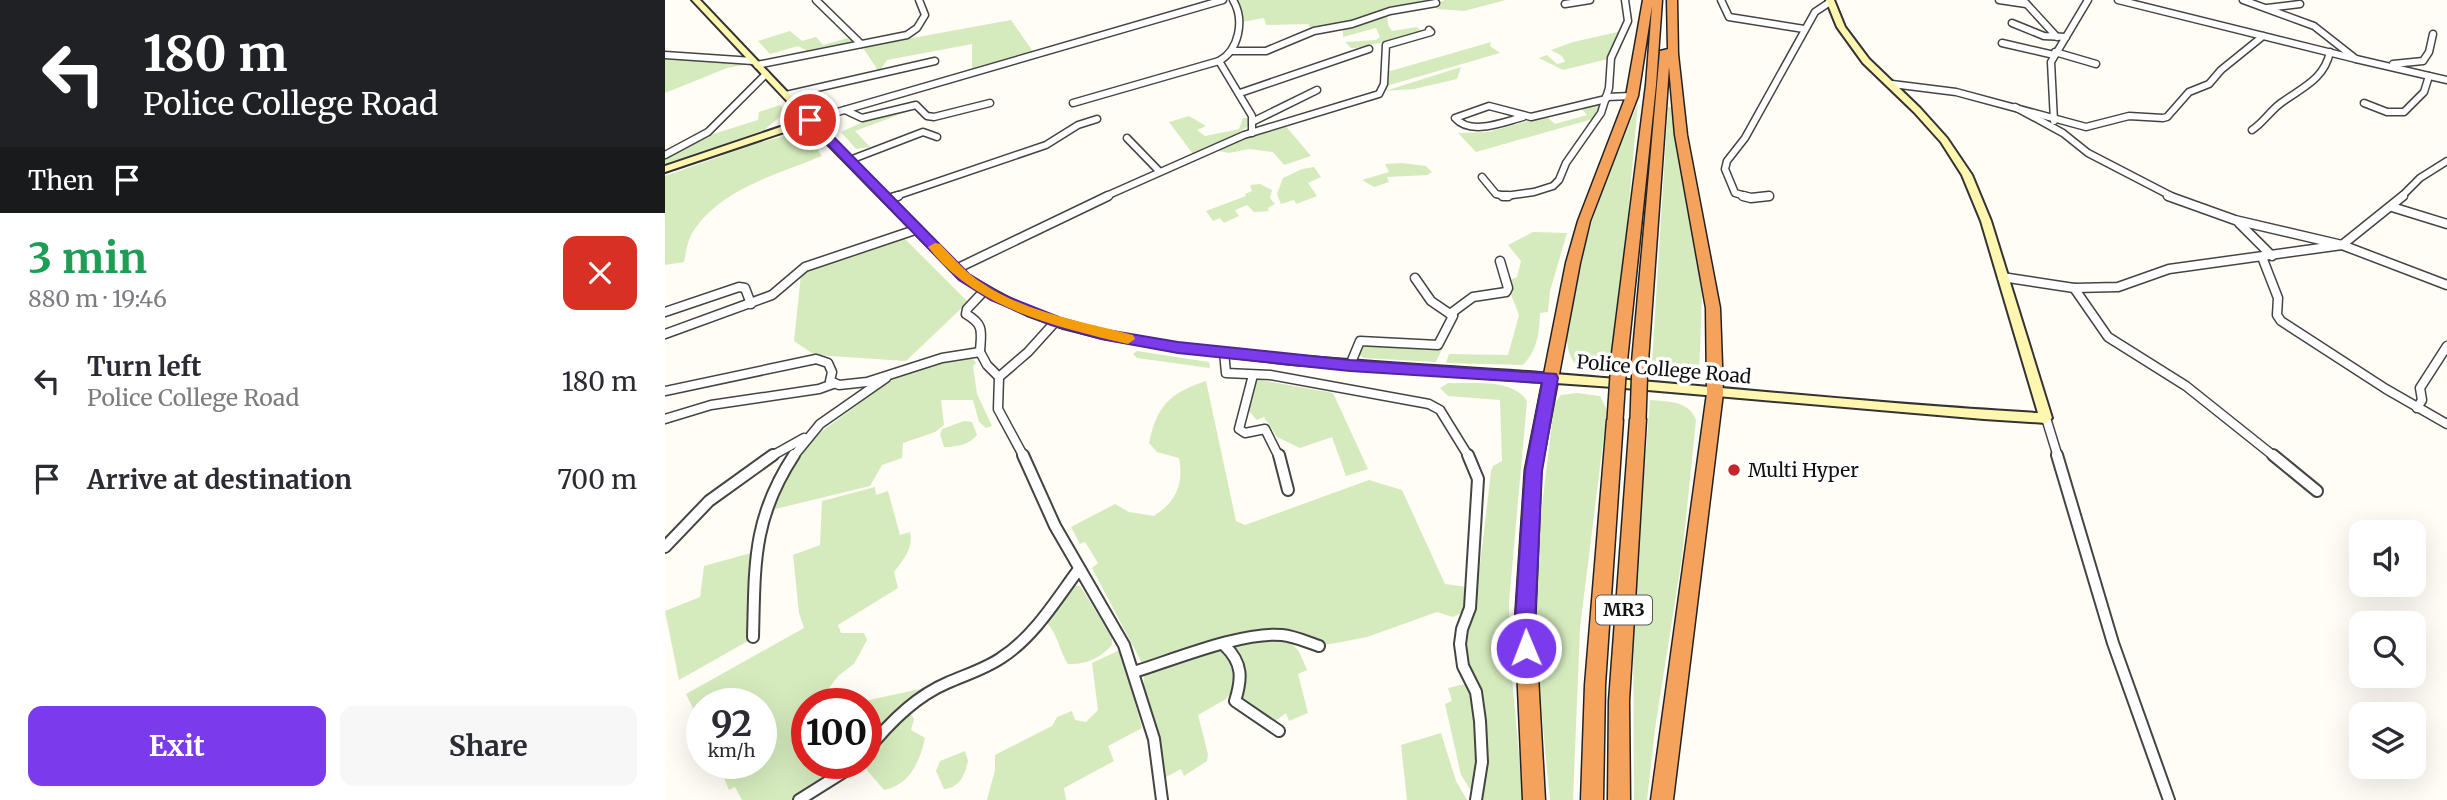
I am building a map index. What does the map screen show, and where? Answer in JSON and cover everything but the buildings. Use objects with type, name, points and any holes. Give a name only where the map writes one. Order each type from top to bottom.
[{"type":"highway","points":[[1534,800],[1525,622],[1533,471],[1573,262],[1584,222],[1632,96],[1648,0]]},
{"type":"highway","name":"MR3","points":[[1593,800],[1595,685],[1619,361],[1651,85],[1657,0]]},
{"type":"highway","points":[[1662,800],[1715,393],[1713,308],[1681,135],[1670,0]]},
{"type":"highway","name":"MR3","points":[[1619,800],[1619,701],[1640,362],[1670,0]]},
{"type":"street","name":"Police College Road","points":[[697,0],[956,269],[984,291],[1024,310],[1056,321],[1101,334],[1224,352],[1350,365],[1551,378],[1954,413],[2046,418]]},
{"type":"street","points":[[816,0],[861,44]]},
{"type":"street","points":[[665,55],[755,63],[912,33],[925,15],[919,0]]},
{"type":"street","points":[[665,169],[810,120],[1223,0]]},
{"type":"street","points":[[1073,103],[1219,61],[1233,51],[1241,32],[1233,0]]},
{"type":"street","points":[[1565,4],[1590,0]]},
{"type":"street","points":[[1482,177],[1496,194],[1505,196],[1520,196],[1553,186],[1559,180],[1566,163],[1595,125],[1606,98],[1611,58],[1628,20],[1625,0]]},
{"type":"street","points":[[1721,0],[1729,17],[1804,29]]},
{"type":"street","points":[[1999,0],[2024,2],[2057,37]]},
{"type":"street","points":[[2063,133],[2053,117],[2050,76],[2055,54],[2088,0]]},
{"type":"street","points":[[2118,0],[2447,80]]},
{"type":"street","points":[[2243,0],[2314,26],[2356,59]]},
{"type":"street","points":[[1769,195],[1751,198],[1735,193],[1725,169],[1727,161],[1745,138],[1804,29],[1815,12],[1830,1],[1852,43],[1866,61],[1892,84],[1944,140],[1967,176],[1986,221],[2113,643],[2169,800]]},
{"type":"street","points":[[1233,51],[1266,51],[1314,31],[1352,24],[1390,11],[1436,3]]},
{"type":"street","points":[[2265,8],[2301,5]]},
{"type":"street","points":[[2012,23],[2032,33],[2066,37]]},
{"type":"street","points":[[956,269],[1159,171],[1252,133],[1378,94],[1384,85],[1386,46],[1431,32],[1429,30]]},
{"type":"street","points":[[2383,65],[2424,62],[2429,58],[2433,34]]},
{"type":"street","points":[[1892,84],[1928,86],[2086,127],[2129,116],[2167,117],[2189,92],[2209,84],[2221,70],[2263,36]]},
{"type":"street","points":[[2002,43],[2096,64]]},
{"type":"street","points":[[1240,93],[1282,82],[1318,66],[1369,49]]},
{"type":"street","points":[[2252,130],[2268,119],[2280,103],[2290,99],[2326,69],[2330,52]]},
{"type":"street","points":[[786,95],[935,61]]},
{"type":"street","points":[[1219,61],[1254,121],[1252,133]]},
{"type":"street","points":[[665,155],[708,132],[766,74]]},
{"type":"street","points":[[2364,103],[2387,112],[2404,112],[2411,108],[2424,92],[2429,76]]},
{"type":"street","points":[[1254,121],[1317,90]]},
{"type":"street","points":[[1523,117],[1507,109],[1489,106],[1455,118],[1462,125],[1483,127],[1566,110],[1606,98],[1632,96]]},
{"type":"street","points":[[845,110],[862,118],[916,105],[931,117],[990,103]]},
{"type":"street","points":[[2015,107],[2063,133],[2088,153],[2164,194],[2235,220],[2342,246],[2447,285]]},
{"type":"street","points":[[888,199],[1046,145],[1078,125],[1097,118]]},
{"type":"street","points":[[850,160],[923,132],[937,137]]},
{"type":"street","points":[[1127,138],[1159,171]]},
{"type":"street","points":[[2002,277],[2074,288],[2118,287],[2169,269],[2342,246],[2392,207],[2420,178],[2447,161]]},
{"type":"street","points":[[2392,207],[2447,224]]},
{"type":"street","points":[[2235,220],[2267,257],[2278,298],[2277,315],[2281,321],[2417,408],[2447,424]]},
{"type":"street","points":[[665,334],[772,295],[805,267],[918,229]]},
{"type":"street","points":[[1450,314],[1473,297],[1506,292],[1508,288],[1500,261]]},
{"type":"street","points":[[1350,365],[1360,341],[1438,345],[1453,316],[1420,291],[1415,278]]},
{"type":"street","points":[[665,312],[739,287],[745,289],[751,304]]},
{"type":"street","points":[[2074,288],[2108,337],[2186,386],[2317,491]]},
{"type":"street","points":[[984,291],[967,309],[966,314],[978,321],[981,329],[980,352],[987,365],[999,377],[998,408],[1055,526],[1124,645],[1154,739],[1162,800]]},
{"type":"street","points":[[999,377],[1028,352],[1056,321]]},
{"type":"street","points":[[2417,408],[2422,400],[2420,388],[2447,346]]},
{"type":"street","points":[[665,419],[711,405],[891,376],[942,358],[980,352]]},
{"type":"street","points":[[1224,352],[1226,373],[1270,375],[1429,404],[1440,410],[1470,458],[1478,480],[1470,608],[1462,622],[1460,643],[1462,663],[1477,694],[1482,764],[1476,800]]},
{"type":"street","points":[[665,391],[816,359],[828,363],[833,384]]},
{"type":"street","points":[[1253,375],[1238,429],[1245,433],[1265,429],[1272,437],[1287,491]]},
{"type":"street","points":[[753,637],[756,543],[771,499],[806,438],[821,423],[891,376]]},
{"type":"street","points":[[665,547],[704,506],[778,451],[806,438]]},
{"type":"street","points":[[882,730],[937,688],[1009,653],[1079,569]]},
{"type":"street","points":[[1134,672],[1240,640],[1283,635],[1319,646]]},
{"type":"street","points":[[1225,646],[1237,657],[1242,672],[1235,701],[1279,731]]},
{"type":"street","points":[[799,800],[832,779]]},
{"type":"green space","points":[[1236,0],[1436,0],[1312,30],[1308,24],[1266,25],[1264,18],[1242,22]]},
{"type":"green space","points":[[1445,0],[1506,0],[1464,11],[1437,9],[1437,3]]},
{"type":"green space","points":[[1387,14],[1388,25],[1392,31],[1417,27],[1423,34],[1356,48],[1351,48],[1345,42],[1376,40],[1380,37],[1376,28],[1343,37],[1343,27]]},
{"type":"green space","points":[[1011,20],[1034,53],[972,71],[972,44],[887,60],[879,72],[861,45],[910,35],[907,39]]},
{"type":"green space","points":[[790,31],[802,41],[816,37],[823,45],[851,37],[853,41],[809,52],[798,46],[770,54],[758,41]]},
{"type":"green space","points":[[1622,31],[1608,59],[1563,70],[1539,58],[1547,55],[1557,64],[1565,62],[1562,56],[1551,50]]},
{"type":"green space","points":[[1491,42],[1490,46],[1500,53],[1386,86],[1387,72]]},
{"type":"green space","points":[[665,56],[750,64],[727,68],[665,93]]},
{"type":"green space","points":[[1461,67],[1457,79],[1414,89],[1385,91]]},
{"type":"green space","points":[[1603,101],[1596,118],[1476,152],[1458,133],[1488,132],[1546,116],[1555,124],[1587,115],[1581,108]]},
{"type":"green space","points":[[1638,103],[1615,358],[1609,372],[1590,371],[1574,362],[1567,342],[1568,312],[1588,235]]},
{"type":"green space","points":[[780,105],[786,112],[764,130],[665,165],[665,157],[710,135],[758,120],[759,112]]},
{"type":"green space","points":[[1668,107],[1671,107],[1699,264],[1702,296],[1699,376],[1687,381],[1651,378]]},
{"type":"green space","points":[[917,108],[855,131],[870,147],[856,149],[841,132],[876,116]]},
{"type":"green space","points":[[1189,116],[1206,126],[1197,130],[1205,136],[1239,129],[1243,118],[1250,118],[1249,126],[1219,144],[1193,154],[1169,122]]},
{"type":"green space","points":[[1284,124],[1311,156],[1284,165],[1273,152],[1249,149],[1229,153],[1214,150]]},
{"type":"green space","points":[[792,134],[807,134],[822,156],[749,185],[716,206],[702,219],[691,235],[684,262],[665,265],[665,176],[755,144]]},
{"type":"green space","points":[[1385,164],[1426,166],[1432,172],[1427,175],[1387,177],[1389,182],[1374,187],[1362,180],[1389,172]]},
{"type":"green space","points":[[1314,167],[1321,177],[1308,183],[1317,196],[1296,204],[1294,200],[1281,204],[1277,194],[1283,178],[1302,169]]},
{"type":"green space","points":[[1260,184],[1272,190],[1270,198],[1275,204],[1268,208],[1269,211],[1254,212],[1247,205],[1235,210],[1239,216],[1224,223],[1220,218],[1213,221],[1206,211],[1246,196],[1245,194],[1252,191],[1250,185]]},
{"type":"green space","points":[[1533,232],[1567,233],[1550,291],[1548,312],[1540,313],[1537,341],[1532,353],[1523,365],[1446,363],[1449,354],[1508,355],[1519,315],[1510,292],[1510,280],[1517,277],[1521,261],[1508,245]]},
{"type":"green space","points":[[903,237],[968,302],[906,361],[815,355],[794,341],[801,274],[811,268]]},
{"type":"green space","points":[[1371,344],[1442,349],[1436,362],[1364,358],[1359,355],[1363,347]]},
{"type":"green space","points":[[1137,351],[1209,362],[1210,368],[1137,358],[1133,354]]},
{"type":"green space","points":[[952,358],[972,358],[976,363],[973,366],[977,394],[992,426],[986,428],[979,422],[973,400],[941,400],[944,425],[935,432],[903,443],[902,458],[882,465],[870,486],[771,510],[794,462],[810,440],[898,375]]},
{"type":"green space","points":[[1255,379],[1333,393],[1368,469],[1346,476],[1332,437],[1300,448],[1277,437],[1264,417],[1257,420],[1249,411]]},
{"type":"green space","points":[[1206,381],[1236,521],[1245,525],[1369,480],[1402,490],[1445,584],[1467,587],[1467,602],[1463,612],[1453,617],[1437,612],[1367,637],[1331,644],[1316,645],[1283,632],[1143,665],[1092,568],[1098,563],[1085,542],[1080,544],[1071,527],[1115,504],[1129,512],[1154,516],[1168,505],[1179,484],[1179,458],[1157,452],[1149,443],[1152,430],[1167,402],[1183,390]]},
{"type":"green space","points":[[1448,383],[1502,385],[1521,394],[1527,401],[1509,602],[1509,644],[1523,800],[1481,800],[1484,744],[1474,687],[1463,651],[1475,603],[1491,471],[1493,466],[1502,461],[1500,400],[1448,396],[1440,388]]},
{"type":"green space","points":[[1577,393],[1600,396],[1607,410],[1580,628],[1573,800],[1550,800],[1538,663],[1538,558],[1554,404],[1561,395]]},
{"type":"green space","points":[[1650,400],[1683,405],[1693,413],[1696,420],[1682,557],[1655,729],[1647,800],[1634,800],[1633,613]]},
{"type":"green space","points":[[964,421],[972,422],[977,435],[962,445],[944,447],[940,434],[942,429]]},
{"type":"green space","points":[[875,487],[876,495],[888,491],[900,535],[910,532],[909,549],[894,572],[898,588],[838,625],[841,633],[864,633],[867,640],[854,664],[838,676],[829,688],[791,688],[791,779],[826,779],[793,800],[742,800],[735,787],[729,790],[725,779],[777,779],[777,688],[697,688],[804,628],[799,613],[793,555],[820,545],[822,501]]},
{"type":"green space","points":[[751,553],[748,641],[679,680],[665,611],[700,597],[704,566]]},
{"type":"green space","points":[[1080,586],[1084,592],[1112,638],[1112,645],[1092,660],[1068,664],[1054,632],[1047,623],[1047,617],[1069,588]]},
{"type":"green space","points":[[1270,638],[1295,646],[1307,670],[1298,674],[1308,713],[1289,721],[1286,713],[1274,722],[1241,698],[1245,664],[1234,647]]},
{"type":"green space","points":[[1120,650],[1142,728],[1108,746],[1114,761],[1064,788],[1066,800],[987,800],[995,770],[995,755],[1052,726],[1057,717],[1072,711],[1075,720],[1086,722],[1098,710],[1092,663]]},
{"type":"green space","points":[[1220,650],[1226,651],[1235,662],[1235,689],[1226,699],[1198,715],[1208,754],[1207,761],[1184,776],[1181,769],[1166,777],[1160,739],[1144,687],[1144,676],[1152,670]]},
{"type":"green space","points":[[1465,684],[1474,705],[1476,720],[1475,797],[1461,775],[1445,704],[1452,701],[1448,688]]},
{"type":"green space","points":[[929,687],[882,725],[882,697]]},
{"type":"green space","points":[[911,714],[914,719],[911,730],[925,738],[912,771],[901,783],[884,790],[875,779],[882,779],[882,737]]},
{"type":"green space","points":[[1441,733],[1456,781],[1467,800],[1407,800],[1401,745]]},
{"type":"green space","points":[[965,751],[968,761],[963,775],[954,786],[944,789],[936,771],[940,761]]},
{"type":"slow traffic","points":[[935,247],[964,277],[984,291],[1017,307],[1101,334],[1128,339]]},
{"type":"place","name":"Multi Hyper","points":[[1734,470]]},
{"type":"route","points":[[810,120],[964,277],[984,291],[1024,310],[1101,334],[1178,348],[1436,372],[1551,378],[1533,471],[1526,648]]}]
